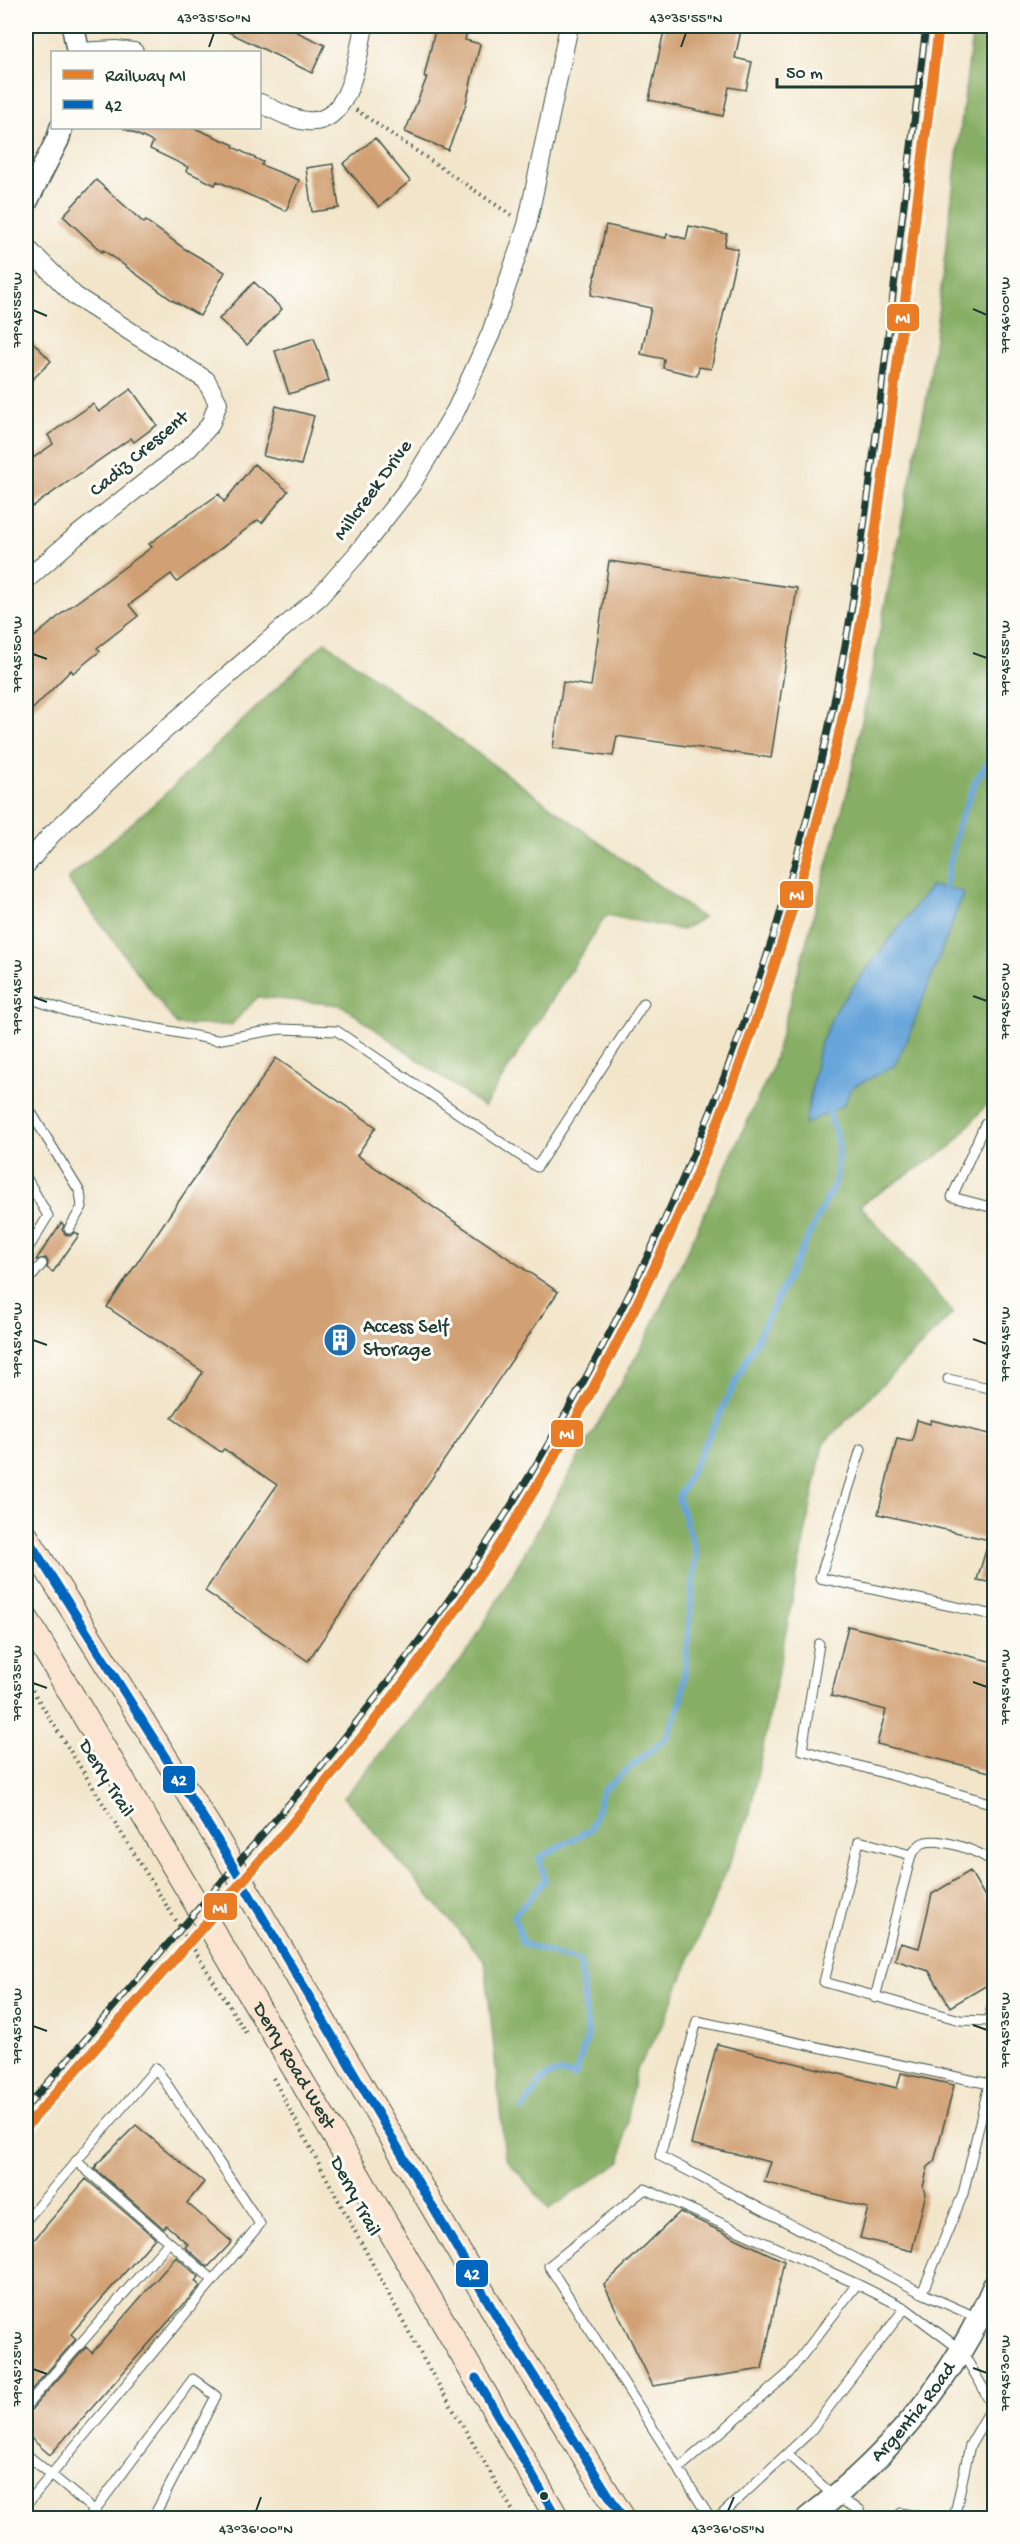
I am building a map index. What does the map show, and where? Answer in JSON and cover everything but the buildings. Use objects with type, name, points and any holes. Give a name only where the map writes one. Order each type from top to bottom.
[{"type":"main road","points":[[26,1536],[218,1841],[503,2327],[623,2518]]},
{"type":"main road","name":"Derry Road West","points":[[26,1618],[359,2177],[557,2518]]},
{"type":"street","points":[[74,26],[79,51]]},
{"type":"street","points":[[261,103],[293,118],[310,121],[328,116],[343,100],[352,85],[364,26]]},
{"type":"street","name":"Millcreek Drive","points":[[26,865],[51,835],[137,754],[319,597],[357,554],[411,484],[456,410],[491,333],[527,225],[568,26]]},
{"type":"street","points":[[98,51],[125,51]]},
{"type":"street","points":[[26,202],[58,139],[61,129]]},
{"type":"street","name":"Cadiz Crescent","points":[[26,247],[75,296],[206,380],[218,403],[210,425],[189,448],[75,537],[26,580]]},
{"type":"street","name":"Argentia Road","points":[[808,2518],[835,2497],[895,2439],[930,2396],[961,2350],[994,2286]]},
{"type":"lane","points":[[26,998],[70,1012],[216,1040],[280,1029],[337,1031],[537,1167],[645,1003]]},
{"type":"lane","points":[[26,1111],[32,1114],[80,1192],[82,1207],[69,1229]]},
{"type":"lane","points":[[994,1120],[985,1124],[952,1197],[994,1208]]},
{"type":"lane","points":[[26,1177],[48,1215],[26,1252]]},
{"type":"lane","points":[[26,1276],[33,1275],[42,1264]]},
{"type":"lane","points":[[948,1379],[994,1389]]},
{"type":"lane","points":[[861,1449],[820,1578],[994,1615]]},
{"type":"lane","points":[[819,1644],[802,1750],[994,1804]]},
{"type":"lane","points":[[911,1855],[859,1841],[824,1982],[960,2020],[988,2022],[994,2000]]},
{"type":"lane","points":[[875,1998],[911,1855],[922,1843],[939,1841],[984,1855],[994,1863]]},
{"type":"lane","points":[[922,2293],[963,2193],[992,2085],[697,2021],[660,2156],[922,2293],[979,2318]]},
{"type":"lane","points":[[26,2220],[156,2068],[260,2224],[26,2505]]},
{"type":"lane","points":[[76,2161],[213,2280]]},
{"type":"lane","points":[[710,2518],[549,2266],[645,2189],[857,2284],[905,2308],[961,2350],[992,2407],[970,2445],[954,2518]]},
{"type":"lane","points":[[26,2406],[169,2242]]},
{"type":"lane","points":[[678,2469],[788,2374],[857,2284]]},
{"type":"lane","points":[[718,2518],[809,2433],[905,2308]]},
{"type":"lane","points":[[26,2454],[92,2515],[193,2379],[216,2396],[153,2518]]},
{"type":"lane","points":[[787,2454],[835,2497],[860,2510],[863,2518]]},
{"type":"lane","points":[[901,2513],[927,2518]]},
{"type":"path","points":[[343,100],[483,198],[527,225]]},
{"type":"path","name":"Derry Trail","points":[[26,1680],[247,2034]]},
{"type":"path","name":"Derry Trail","points":[[271,2075],[424,2360],[517,2518]]},
{"type":"green space","points":[[973,26],[994,26],[994,1097],[951,1147],[860,1205],[953,1313],[823,1444],[750,1813],[664,2022],[635,2073],[621,2161],[549,2209],[505,2157],[485,1961],[344,1797],[469,1650],[646,1339],[772,1068],[849,785],[929,386]]},
{"type":"green space","points":[[325,642],[703,918],[682,930],[606,915],[484,1107],[341,1005],[258,997],[231,1025],[177,1025],[67,879],[163,796]]},
{"type":"water","points":[[931,886],[964,892],[908,1038],[894,1066],[851,1088],[844,1105],[805,1124],[819,1047],[836,1009]]},
{"type":"waterway","points":[[994,143],[994,152]]},
{"type":"waterway","points":[[943,896],[958,825],[977,778],[994,755]]},
{"type":"waterway","points":[[523,2109],[538,2086],[549,2076],[556,2073],[575,2076],[588,2035],[580,1962],[523,1944],[514,1916],[545,1880],[539,1858],[591,1829],[603,1790],[667,1737],[682,1699],[696,1553],[678,1498],[836,1181],[839,1145],[829,1112],[830,1106]]},
{"type":"railway","points":[[26,2108],[320,1768],[407,1657],[457,1588],[525,1482],[588,1373],[646,1260],[697,1144],[743,1026],[782,906],[815,785],[842,662],[867,503],[926,26]]},
{"type":"rail line","name":"MI","points":[[26,2127],[308,1804],[413,1670],[463,1600],[524,1507],[580,1412],[632,1314],[679,1214],[722,1112],[760,1008],[794,903],[837,743],[859,636],[876,529],[939,26]]},
{"type":"transit line","name":"42","points":[[26,1536],[218,1841],[503,2327],[623,2518]]},
{"type":"transit line","name":"42","points":[[476,2378],[557,2518]]},
{"type":"place","name":"Access Self Storage","points":[[340,1340]]}]
